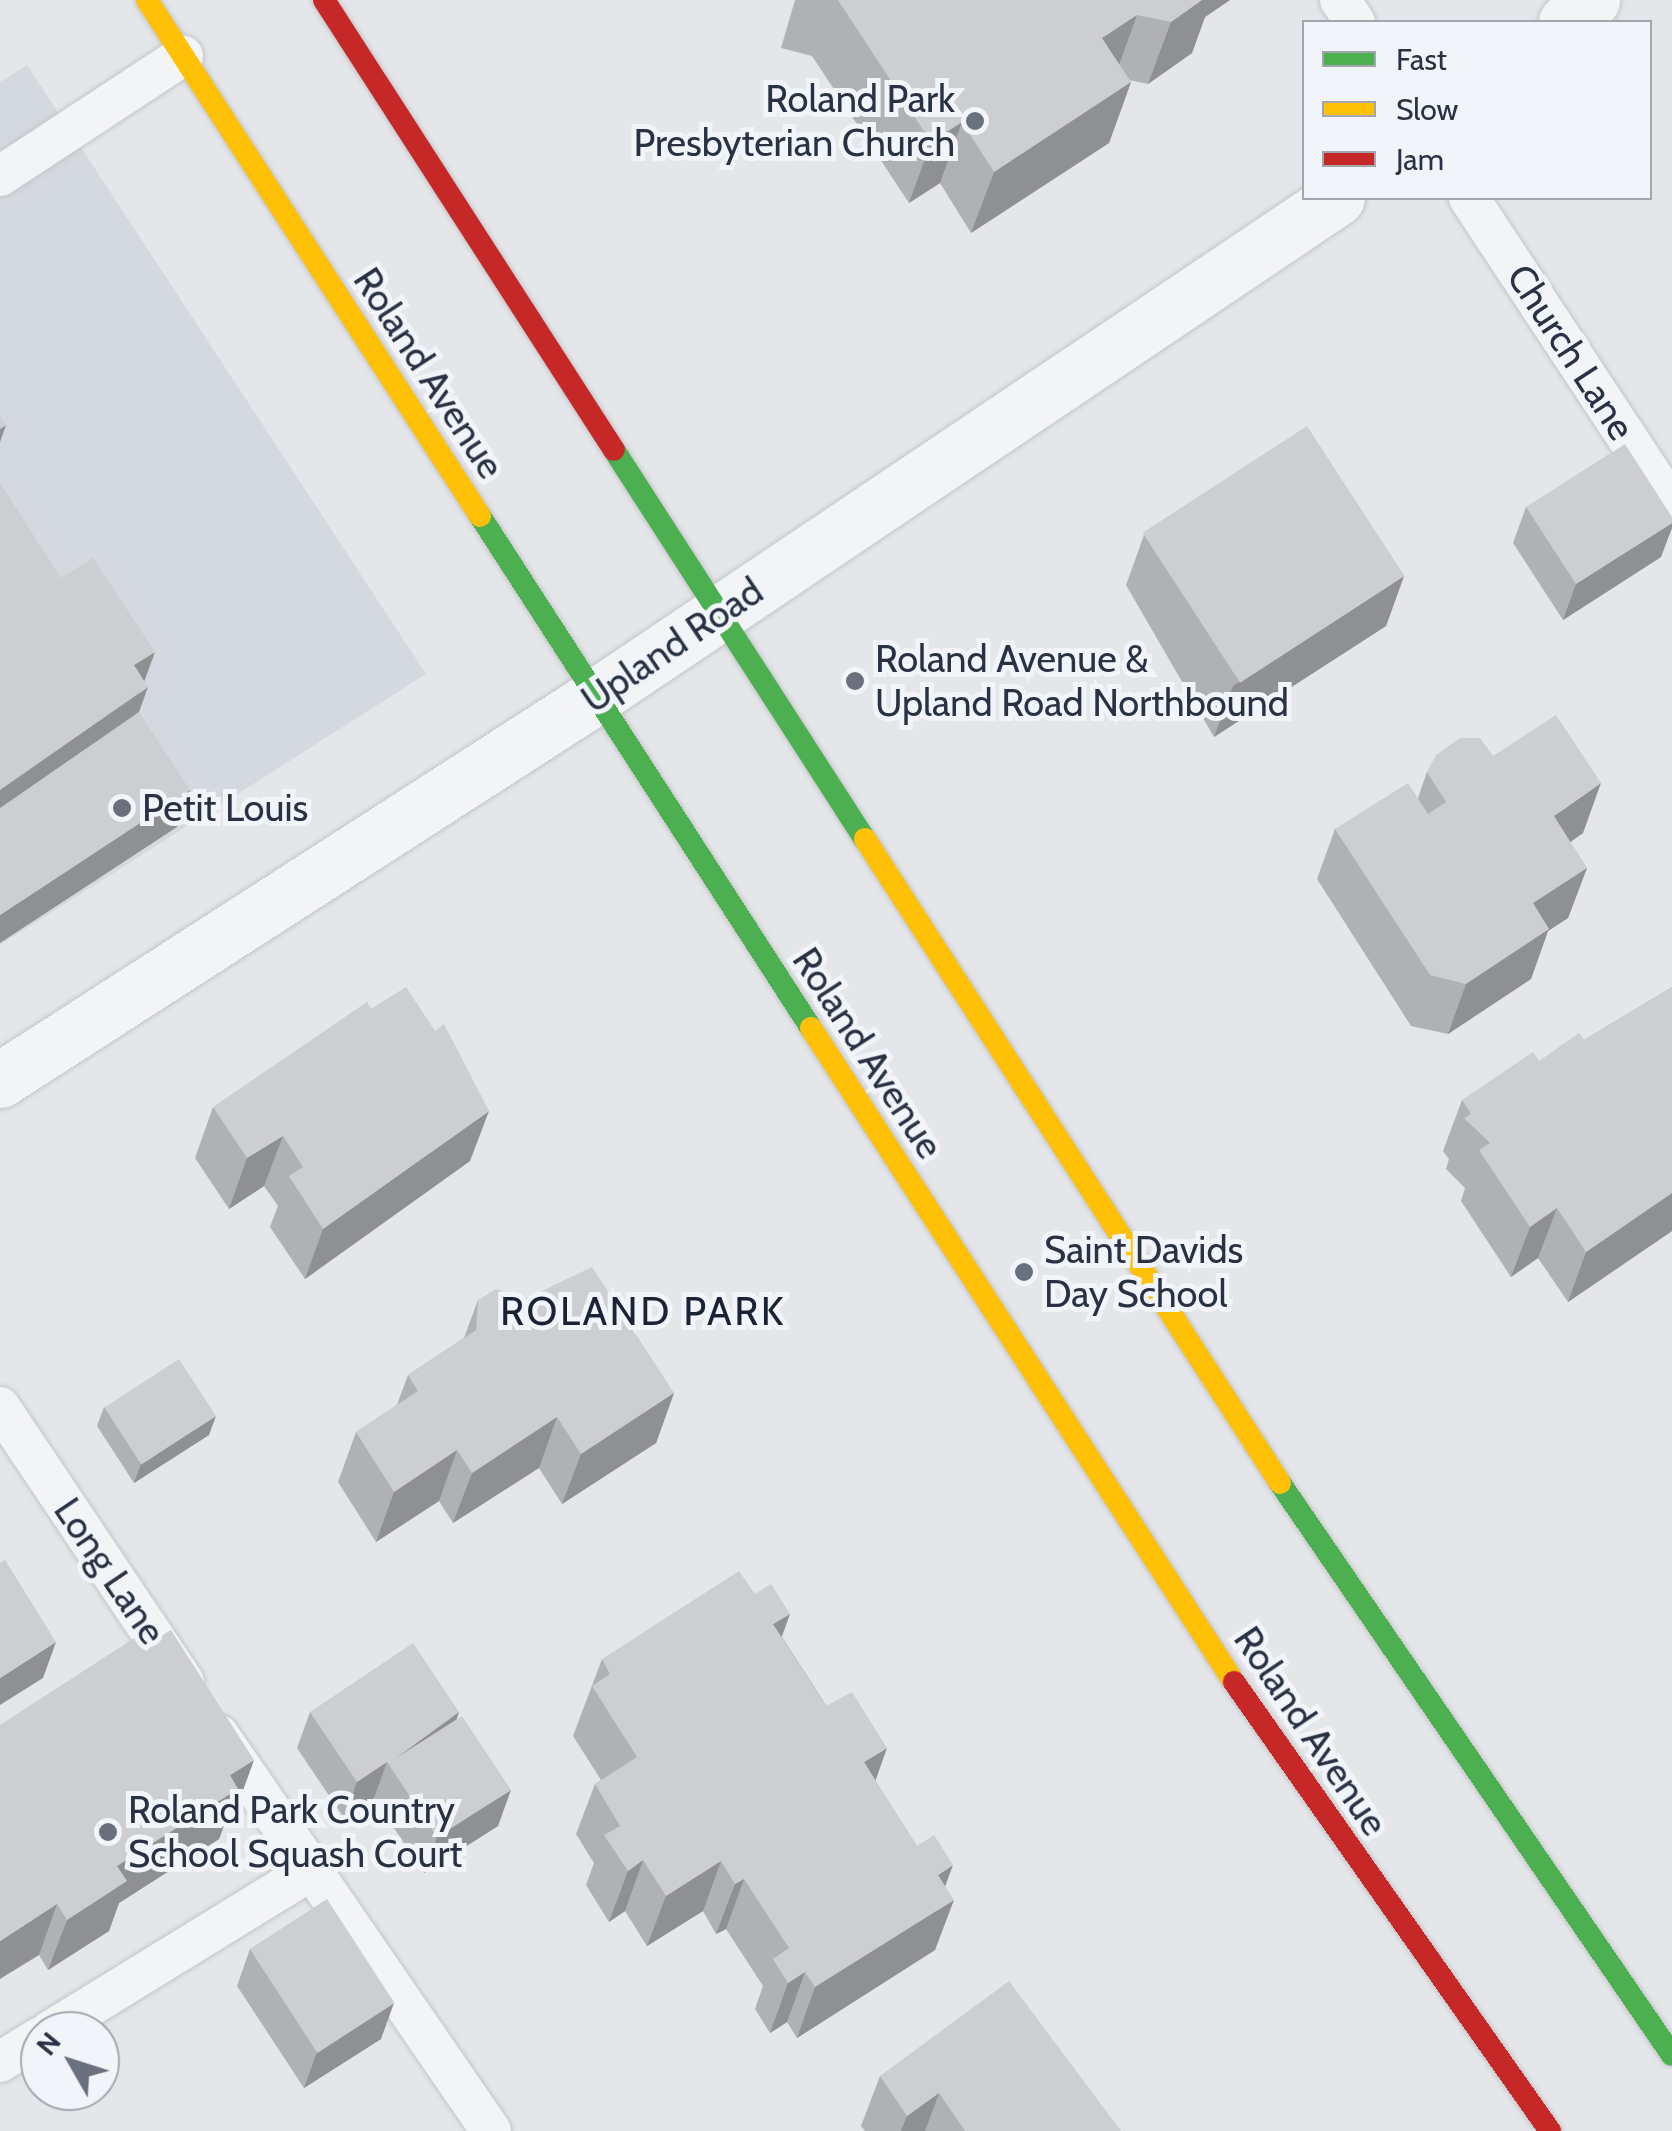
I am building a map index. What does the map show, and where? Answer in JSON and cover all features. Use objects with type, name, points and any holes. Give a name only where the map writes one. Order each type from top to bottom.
[{"type":"main road","name":"Roland Avenue","points":[[147,0],[1276,1747],[1550,2131]]},
{"type":"main road","points":[[324,0],[1439,1724],[1672,2055]]},
{"type":"street","points":[[1568,20],[1592,0]]},
{"type":"street","name":"Upland Road","points":[[0,1080],[596,697],[1333,200]]},
{"type":"lane","points":[[0,176],[184,56]]},
{"type":"lane","name":"Church Lane","points":[[1470,200],[1672,506]]},
{"type":"lane","name":"Long Lane","points":[[0,1407],[310,1871],[491,2131]]},
{"type":"lane","points":[[82,2011],[310,1871]]},
{"type":"shaded area","points":[[27,65],[426,674],[0,945],[0,82]]},
{"type":"building","points":[[838,0],[1202,0],[1171,22],[1137,15],[1102,38],[1131,82],[994,172],[962,122],[931,142]]},
{"type":"building","points":[[1307,426],[1404,576],[1240,683],[1143,533]]},
{"type":"building","points":[[1625,444],[1672,517],[1672,523],[1576,584],[1526,507]]},
{"type":"building","points":[[0,483],[61,578],[93,558],[155,652],[134,665],[148,687],[0,790]]},
{"type":"building","points":[[139,712],[190,790],[0,915],[0,808]]},
{"type":"building","points":[[1556,715],[1601,783],[1554,816],[1587,868],[1533,903],[1549,929],[1466,984],[1430,975],[1335,829],[1408,783],[1428,814],[1446,802],[1427,772],[1436,755],[1460,738],[1480,738],[1493,756]]},
{"type":"building","points":[[406,987],[435,1031],[444,1024],[489,1111],[323,1229],[289,1176],[303,1167],[283,1136],[247,1158],[213,1107],[367,1002],[371,1009]]},
{"type":"building","points":[[1672,987],[1672,1193],[1586,1252],[1557,1208],[1530,1227],[1479,1150],[1490,1143],[1464,1118],[1471,1114],[1462,1100],[1533,1052],[1539,1061],[1579,1033],[1584,1040]]},
{"type":"building","points":[[592,1267],[674,1393],[581,1454],[557,1417],[472,1473],[457,1450],[394,1492],[356,1432],[418,1391],[408,1375],[476,1330],[478,1300],[496,1289],[523,1300]]},
{"type":"building","points":[[179,1359],[216,1416],[141,1465],[104,1407]]},
{"type":"building","points":[[5,1560],[56,1642],[0,1678],[0,1563]]},
{"type":"building","points":[[739,1571],[755,1594],[771,1584],[790,1614],[773,1624],[826,1706],[852,1692],[887,1748],[864,1762],[917,1846],[934,1835],[953,1865],[938,1875],[954,1900],[815,1987],[805,1972],[788,1983],[773,1959],[789,1948],[744,1879],[735,1884],[721,1861],[666,1896],[643,1860],[628,1871],[604,1835],[620,1826],[595,1784],[637,1757],[592,1686],[610,1674],[602,1659]]},
{"type":"building","name":"Roland Park Country School Squash Court","points":[[171,1630],[254,1760],[230,1775],[238,1789],[117,1866],[127,1881],[67,1920],[57,1904],[0,1941],[0,1725],[139,1635],[146,1645]]},
{"type":"building","points":[[413,1643],[459,1712],[396,1758],[462,1716],[511,1790],[437,1837],[387,1762],[357,1782],[310,1712]]},
{"type":"building","points":[[327,1899],[395,2003],[317,2053],[250,1949]]},
{"type":"building","points":[[1009,1981],[1121,2131],[965,2131],[939,2093],[907,2116],[880,2076]]},
{"type":"traffic: fast","points":[[614,450],[865,839]]},
{"type":"traffic: fast","points":[[480,516],[811,1028]]},
{"type":"traffic: fast","points":[[1280,1483],[1672,2055]]},
{"type":"traffic: slow","points":[[147,0],[480,516]]},
{"type":"traffic: slow","points":[[865,839],[1280,1483]]},
{"type":"traffic: slow","points":[[811,1028],[1234,1682]]},
{"type":"traffic: jam","points":[[324,0],[614,450]]},
{"type":"traffic: jam","points":[[1234,1682],[1550,2131]]},
{"type":"place","name":"Roland Park Presbyterian Church","points":[[975,121]]},
{"type":"place","name":"Roland Avenue & Upland Road Northbound","points":[[855,681]]},
{"type":"place","name":"Petit Louis","points":[[122,808]]},
{"type":"place","name":"Saint Davids Day School","points":[[1024,1272]]},
{"type":"place","name":"Roland Park Country School Squash Court","points":[[108,1832]]},
{"type":"district","name":"ROLAND PARK","points":[[643,1311]]}]
